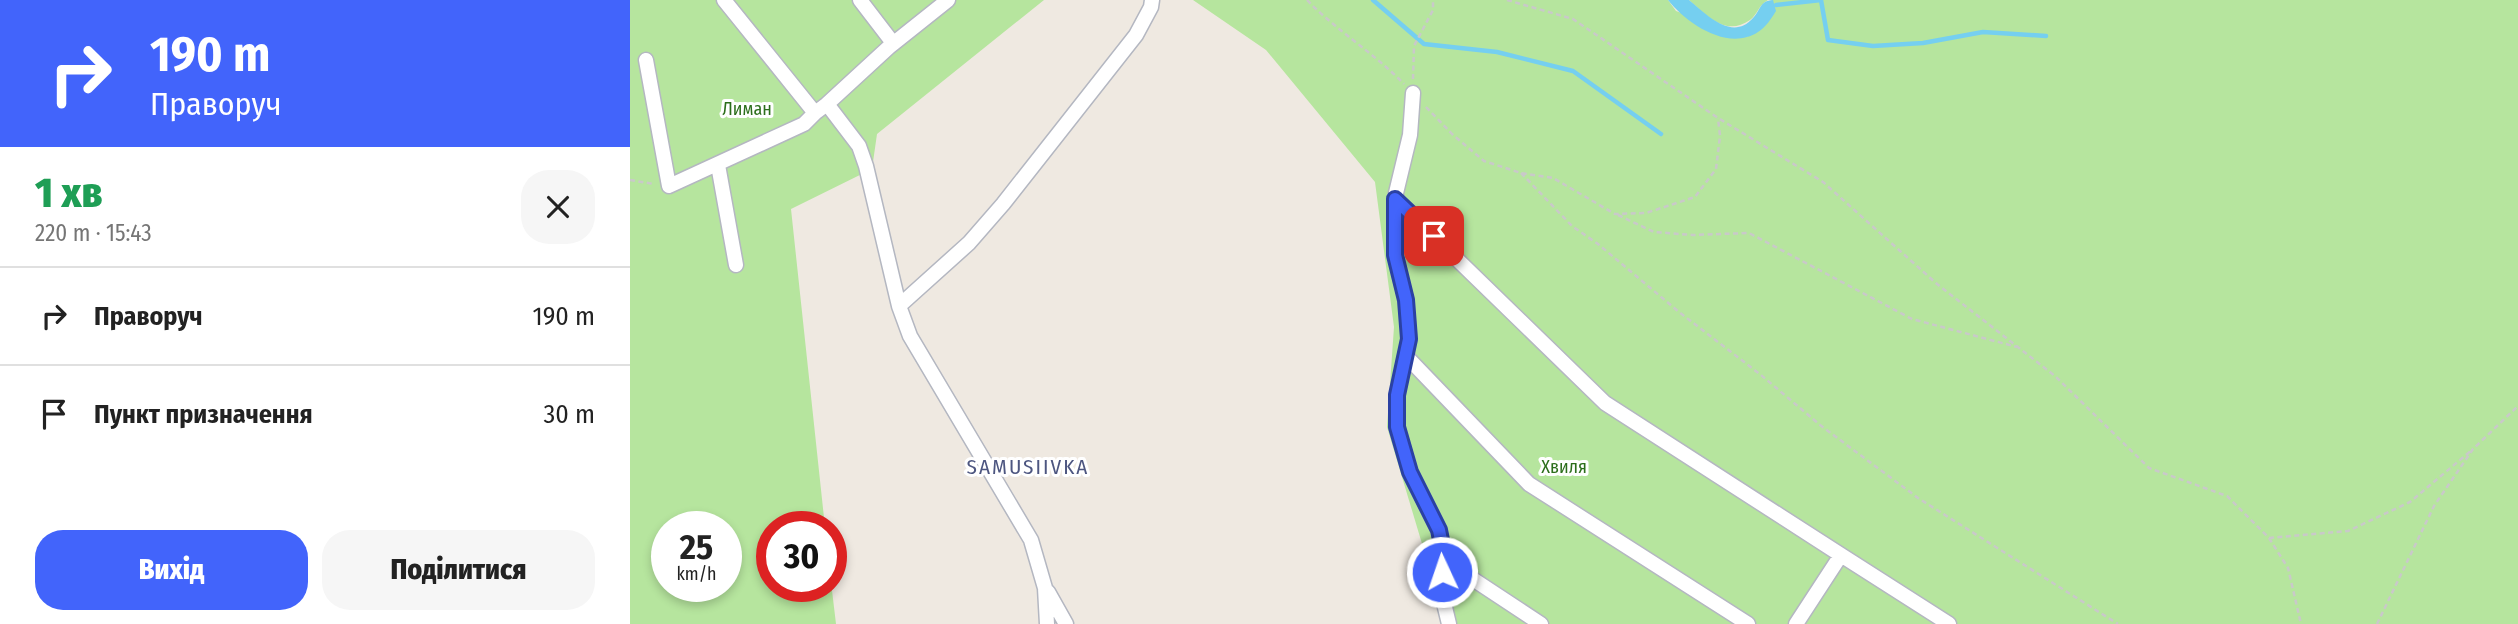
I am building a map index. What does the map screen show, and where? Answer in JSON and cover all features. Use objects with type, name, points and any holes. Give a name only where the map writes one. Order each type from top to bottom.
[{"type":"street","points":[[724,0],[821,108],[859,146],[899,306],[910,336],[1031,540],[1045,588],[1047,624]]},
{"type":"street","points":[[860,0],[893,43]]},
{"type":"street","points":[[646,60],[669,187],[804,124],[893,43],[947,0]]},
{"type":"street","points":[[899,306],[969,243],[1003,204],[1136,35],[1152,0]]},
{"type":"street","points":[[1413,93],[1410,135],[1395,199],[1395,255],[1406,300],[1408,326],[1406,356],[1397,395],[1397,427],[1410,472],[1439,530],[1444,560],[1442,595],[1449,624]]},
{"type":"street","points":[[718,165],[736,265]]},
{"type":"street","points":[[1395,199],[1605,403],[1949,624]]},
{"type":"street","points":[[1406,356],[1529,484],[1748,624]]},
{"type":"street","points":[[1796,624],[1841,555]]},
{"type":"street","points":[[1444,560],[1541,624]]},
{"type":"street","points":[[1045,588],[1066,624]]},
{"type":"path","points":[[1307,0],[1351,41],[1383,62],[1452,134],[1484,162],[1521,173],[1553,178],[1615,214],[1654,232],[1693,235],[1749,233],[1912,318],[2019,347]]},
{"type":"path","points":[[1413,93],[1414,46],[1433,10],[1433,0]]},
{"type":"path","points":[[1507,0],[1573,19],[1718,118],[1822,182],[1937,284],[2055,376],[2148,468],[2227,496],[2269,538],[2288,568],[2301,624]]},
{"type":"path","points":[[1615,214],[1646,213],[1695,197],[1716,169],[1720,136],[1718,118]]},
{"type":"path","points":[[1521,173],[1572,226],[1598,244],[1820,425],[1918,498],[2118,624]]},
{"type":"path","points":[[630,180],[669,187]]},
{"type":"path","points":[[2269,538],[2348,531],[2410,502],[2473,449],[2518,406]]},
{"type":"path","points":[[2377,624],[2434,506],[2473,449]]},
{"type":"green space","name":"Лиман","points":[[630,0],[1044,0],[877,134],[872,169],[791,209],[823,511],[756,511],[756,602],[833,602],[836,624],[630,624]]},
{"type":"green space","name":"Хвиля","points":[[1193,0],[1668,0],[1676,11],[1747,37],[1772,0],[2518,0],[2518,624],[1441,624],[1429,567],[1387,427],[1394,327],[1375,182],[1266,50]]},
{"type":"green space","points":[[1689,0],[1768,0],[1750,20],[1733,26],[1717,22]]},
{"type":"water","points":[[1668,0],[1689,0],[1711,18],[1728,27],[1745,25],[1768,1],[1773,0],[1776,11],[1758,32],[1734,39],[1721,37],[1696,26]]},
{"type":"waterway","points":[[1373,0],[1424,44],[1497,52],[1573,71],[1661,134]]},
{"type":"waterway","points":[[1776,5],[1821,0],[1828,40],[1873,46],[1923,43],[1983,32],[2046,36]]},
{"type":"district","name":"SAMUSIIVKA","points":[[1028,467]]},
{"type":"route","points":[[1434,236],[1395,199],[1395,255],[1406,300],[1409,339],[1397,395],[1397,427],[1410,472],[1439,530],[1444,555],[1442,572]]}]
